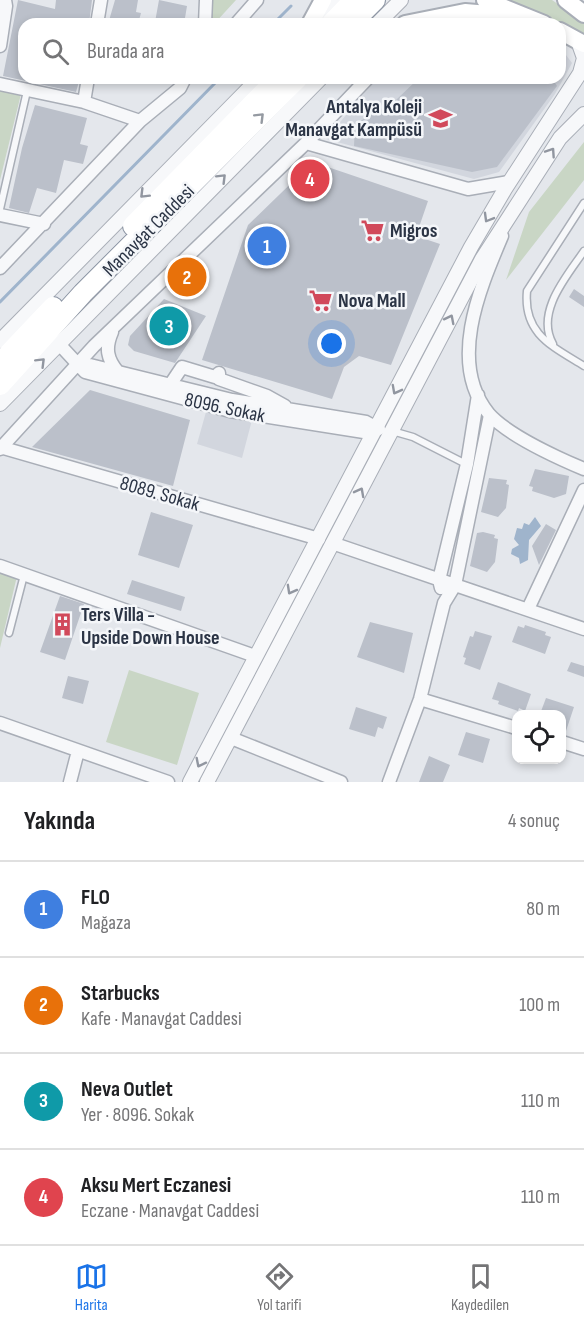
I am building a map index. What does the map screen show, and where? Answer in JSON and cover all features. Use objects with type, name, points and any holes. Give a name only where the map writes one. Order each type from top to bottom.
[{"type":"highway","points":[[337,18],[354,0]]},
{"type":"highway","points":[[357,18],[375,0]]},
{"type":"highway","name":"Manavgat Caddesi","points":[[0,363],[272,84]]},
{"type":"highway","name":"Manavgat Caddesi","points":[[0,385],[83,293],[292,84]]},
{"type":"main road","points":[[314,18],[323,0]]},
{"type":"main road","points":[[566,0],[584,14]]},
{"type":"main road","points":[[435,18],[488,6],[528,18]]},
{"type":"main road","points":[[566,34],[581,43]]},
{"type":"street","points":[[0,46],[5,0]]},
{"type":"street","points":[[98,18],[101,0]]},
{"type":"street","points":[[205,18],[206,0]]},
{"type":"street","points":[[241,18],[257,0]]},
{"type":"street","points":[[317,18],[335,0]]},
{"type":"street","points":[[383,18],[401,0]]},
{"type":"street","points":[[465,18],[488,6]]},
{"type":"street","points":[[207,782],[231,738],[326,541],[376,428],[471,248],[509,182],[580,73],[584,58],[581,43]]},
{"type":"street","points":[[0,84],[84,102],[140,121]]},
{"type":"street","points":[[84,102],[87,84]]},
{"type":"street","points":[[0,268],[140,121],[182,84]]},
{"type":"street","points":[[0,341],[253,84]]},
{"type":"street","points":[[0,404],[315,84]]},
{"type":"street","points":[[0,448],[114,327],[306,143],[362,84]]},
{"type":"street","points":[[190,782],[255,656],[392,431],[482,259],[560,138],[584,114]]},
{"type":"street","points":[[306,143],[468,189],[509,182]]},
{"type":"street","points":[[516,204],[487,270],[471,324],[469,371],[478,395],[490,415],[539,449],[584,469]]},
{"type":"street","points":[[0,215],[44,224]]},
{"type":"street","points":[[114,327],[107,344],[110,362],[118,372]]},
{"type":"street","name":"8096. Sokak","points":[[58,344],[85,372],[230,411],[364,432],[376,428]]},
{"type":"street","name":"8096. Sokak","points":[[78,364],[232,400],[366,422],[376,428],[392,431]]},
{"type":"street","points":[[170,385],[182,367],[215,377],[219,373],[219,379],[267,396],[291,410]]},
{"type":"street","points":[[444,603],[440,580],[467,464],[478,395]]},
{"type":"street","points":[[388,782],[420,699],[444,603],[455,585],[490,415]]},
{"type":"street","name":"8089. Sokak","points":[[0,448],[326,541],[584,629]]},
{"type":"street","points":[[528,609],[584,490]]},
{"type":"street","points":[[0,566],[255,656]]},
{"type":"street","points":[[420,699],[512,727]]},
{"type":"street","points":[[0,723],[168,782]]},
{"type":"street","points":[[231,738],[341,782]]},
{"type":"street","points":[[566,744],[584,749]]},
{"type":"street","points":[[70,782],[78,750]]},
{"type":"lane","points":[[0,209],[27,90]]},
{"type":"lane","points":[[584,203],[527,291],[525,308],[539,336],[584,366]]},
{"type":"lane","points":[[555,348],[548,336],[548,312],[561,286],[584,250]]},
{"type":"lane","points":[[392,431],[413,437],[467,464]]},
{"type":"lane","points":[[9,633],[24,575]]},
{"type":"shaded area","name":"Antalya Koleji Manavgat Kampüsü","points":[[566,55],[572,63],[566,74]]},
{"type":"shaded area","name":"Antalya Koleji Manavgat Kampüsü","points":[[372,84],[560,84],[499,172],[474,179],[326,139]]},
{"type":"shaded area","points":[[206,412],[252,420],[242,458],[197,444]]},
{"type":"green space","points":[[208,0],[236,0],[220,18],[206,18]]},
{"type":"green space","points":[[505,0],[552,0],[584,22],[584,37],[566,29],[566,18],[543,18]]},
{"type":"green space","points":[[0,88],[21,94],[0,180]]},
{"type":"green space","points":[[584,142],[584,180],[506,280],[529,212]]},
{"type":"green space","points":[[0,570],[17,576],[0,648]]},
{"type":"green space","points":[[129,670],[199,693],[177,765],[106,742]]},
{"type":"water","points":[[535,517],[541,526],[529,540],[528,560],[520,564],[519,558],[511,554],[512,549],[519,545],[514,539],[517,528],[522,529],[524,523],[529,525]]},
{"type":"building","points":[[18,0],[55,9],[56,0],[92,0],[90,18],[18,18],[18,79],[3,76]]},
{"type":"building","points":[[115,0],[138,0],[136,12],[141,13],[140,18],[110,18]]},
{"type":"building","points":[[159,0],[187,6],[185,18],[156,18]]},
{"type":"building","points":[[40,84],[78,84],[76,92]]},
{"type":"building","name":"Antalya Koleji Manavgat Kampüsü","points":[[413,84],[556,84],[557,86],[497,167],[472,172],[354,146],[355,124],[396,100]]},
{"type":"building","points":[[35,105],[87,118],[80,144],[88,146],[83,164],[64,160],[56,193],[37,188],[29,213],[9,208],[22,148]]},
{"type":"building","name":"Nova Mall","points":[[313,162],[428,201],[416,236],[440,244],[391,365],[359,356],[344,367],[332,399],[202,360],[248,225]]},
{"type":"building","points":[[574,289],[584,296],[584,307],[569,297]]},
{"type":"building","points":[[164,299],[206,316],[175,363],[134,351],[128,345],[130,336]]},
{"type":"building","points":[[90,390],[190,420],[173,486],[32,447]]},
{"type":"building","points":[[535,469],[569,476],[566,494],[554,498],[532,491],[533,487],[529,486]]},
{"type":"building","points":[[489,478],[507,480],[506,484],[509,485],[506,508],[498,517],[481,512]]},
{"type":"building","points":[[151,512],[193,525],[179,568],[138,555]]},
{"type":"building","points":[[546,524],[556,530],[539,565],[532,546]]},
{"type":"building","points":[[477,533],[495,535],[494,538],[498,539],[495,562],[487,572],[470,566]]},
{"type":"building","points":[[132,580],[185,597],[181,611],[127,594]]},
{"type":"building","name":"Ters Villa - Upside Down House","points":[[60,596],[84,604],[65,660],[40,652]]},
{"type":"building","points":[[370,622],[413,633],[404,673],[357,657]]},
{"type":"building","points":[[525,625],[546,632],[545,635],[551,637],[545,654],[512,642],[518,626],[524,628]]},
{"type":"building","points":[[475,631],[492,636],[480,670],[464,664],[466,658],[463,657],[470,636],[473,637]]},
{"type":"building","points":[[571,662],[584,666],[584,677],[567,671]]},
{"type":"building","points":[[68,676],[89,681],[83,704],[62,698]]},
{"type":"building","points":[[498,682],[531,694],[525,710],[519,708],[515,710],[498,704],[499,701],[492,699]]},
{"type":"building","points":[[546,698],[574,707],[566,731],[566,710],[542,710]]},
{"type":"building","points":[[356,707],[387,717],[383,729],[378,727],[375,737],[349,729]]},
{"type":"building","points":[[466,732],[490,739],[483,763],[458,755]]},
{"type":"building","points":[[429,756],[450,765],[443,782],[419,782]]},
{"type":"waterway","points":[[279,18],[291,6]]},
{"type":"waterway","points":[[0,302],[214,84]]},
{"type":"place","name":"Antalya Koleji Manavgat Kampüsü","points":[[440,118]]},
{"type":"place","name":"Aksu Mert Eczanesi","points":[[310,179]]},
{"type":"place","name":"Migros","points":[[372,230]]},
{"type":"place","name":"FLO","points":[[267,246]]},
{"type":"place","name":"Starbucks","points":[[187,277]]},
{"type":"place","name":"Nova Mall","points":[[320,300]]},
{"type":"place","name":"Neva Outlet","points":[[169,326]]},
{"type":"place","name":"Ters Villa - Upside Down House","points":[[63,625]]}]
